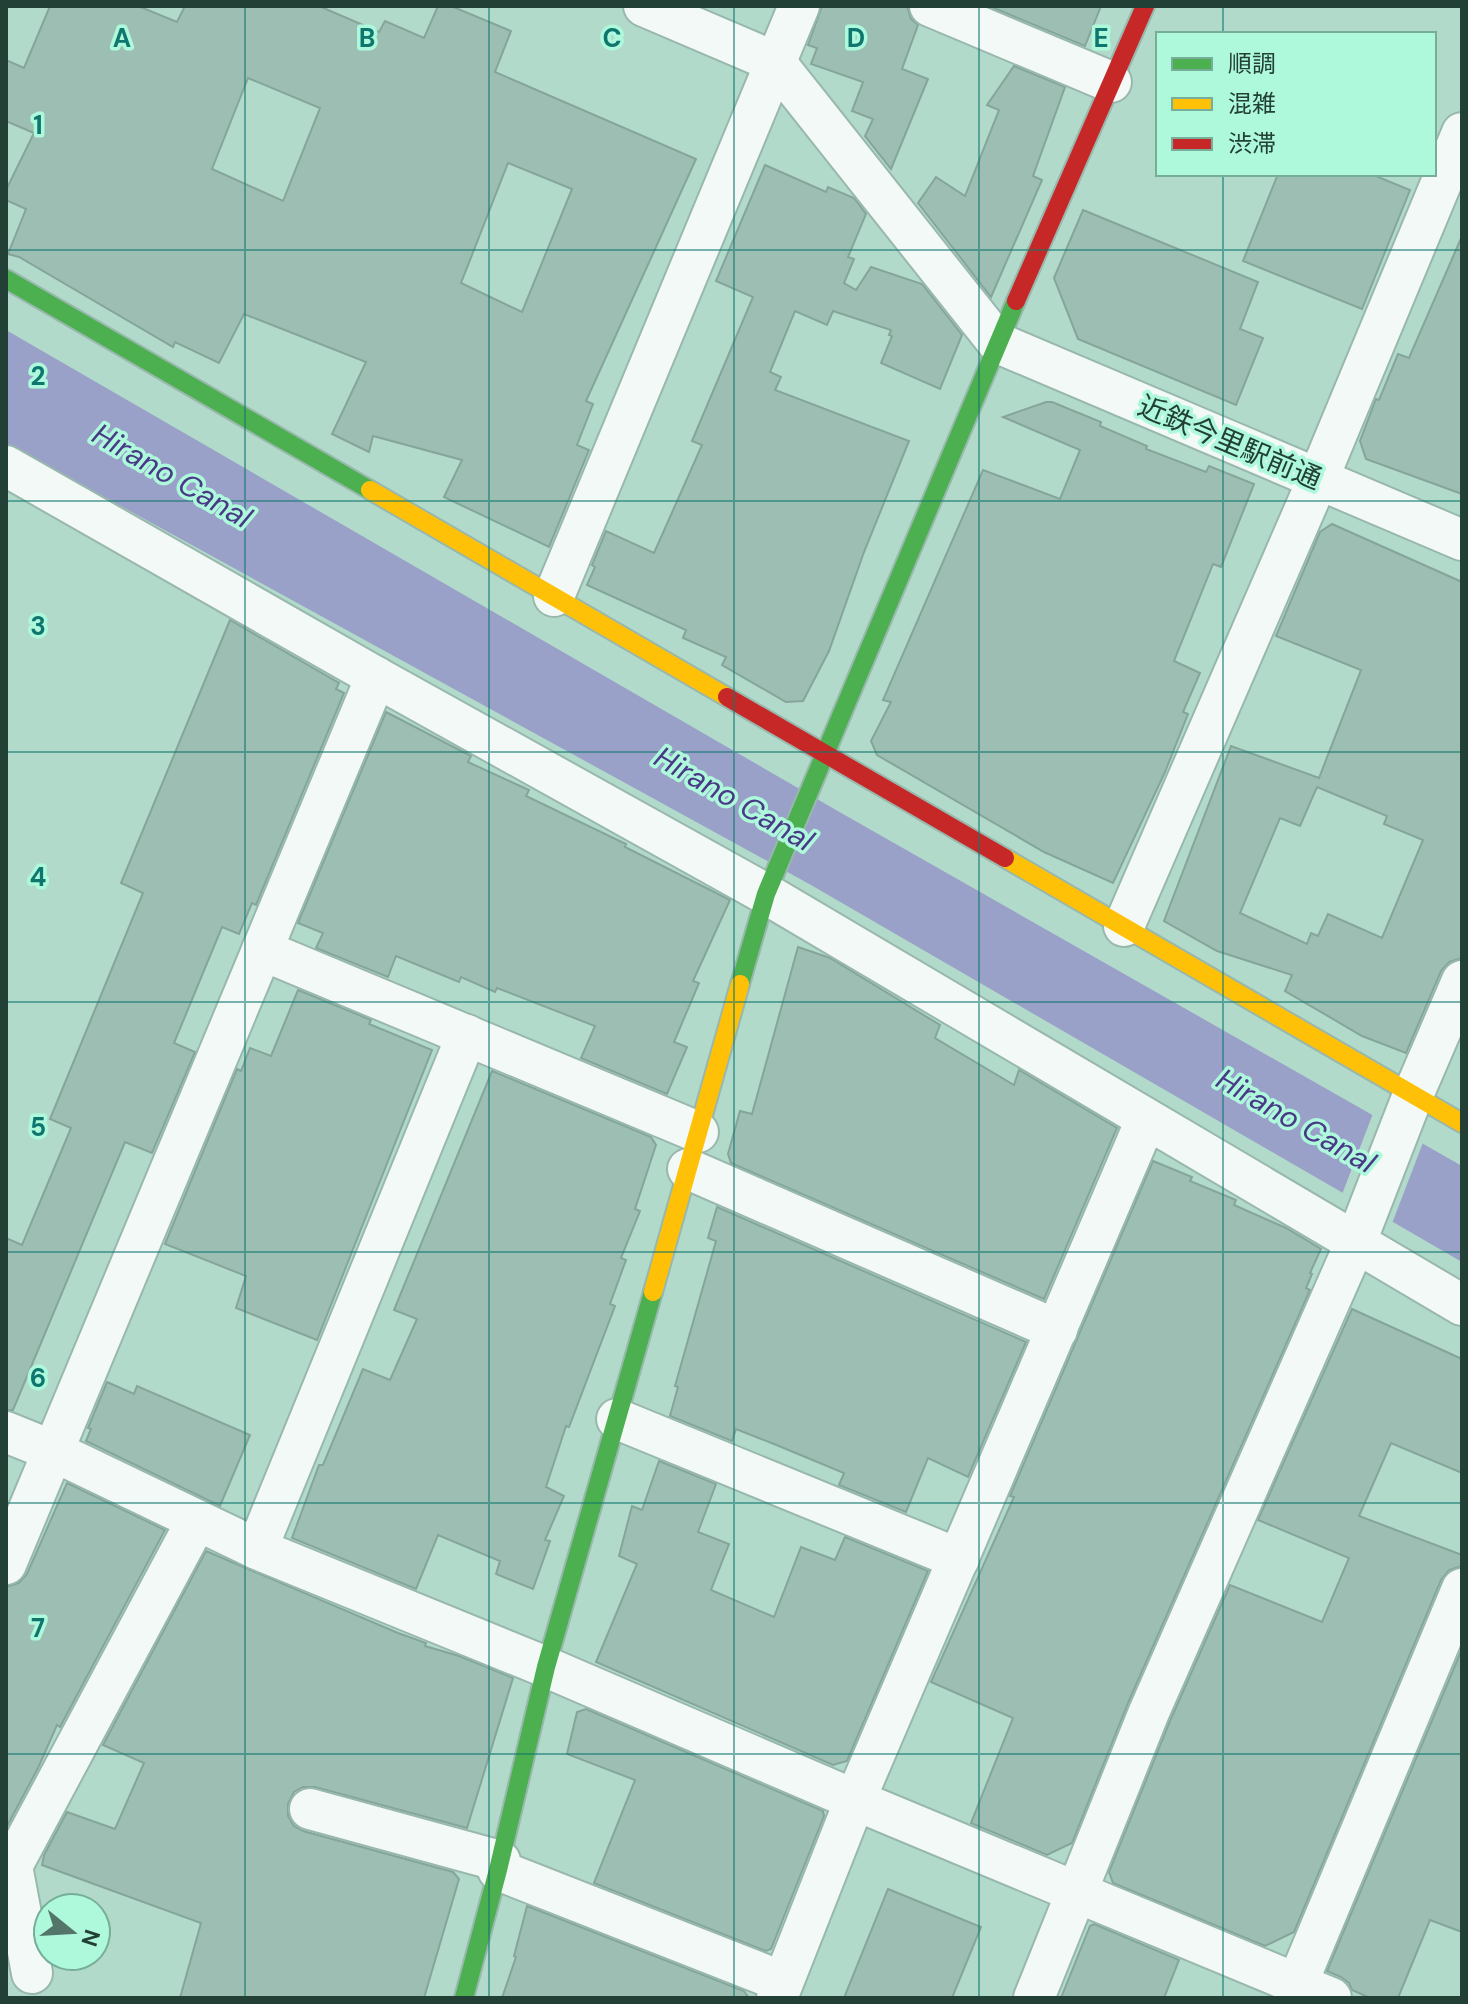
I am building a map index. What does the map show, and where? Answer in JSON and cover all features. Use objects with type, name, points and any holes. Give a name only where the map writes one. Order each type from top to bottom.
[{"type":"street","points":[[644,6],[775,62],[998,343]]},
{"type":"street","points":[[554,596],[799,6]]},
{"type":"street","points":[[930,6],[1111,82]]},
{"type":"street","points":[[464,1998],[546,1667],[766,894],[998,343],[1145,6]]},
{"type":"street","points":[[1124,926],[1454,173],[1462,133]]},
{"type":"street","points":[[6,279],[1124,926],[1409,1104],[1462,1123]]},
{"type":"street","name":"近鉄今里駅前通","points":[[998,343],[1462,540]]},
{"type":"street","points":[[6,466],[766,894],[1146,1120],[1357,1238],[1462,1305]]},
{"type":"street","points":[[6,1564],[376,677]]},
{"type":"street","points":[[262,950],[467,1035],[1057,1330]]},
{"type":"street","points":[[1034,1998],[1149,1712],[1357,1238],[1409,1104],[1462,981]]},
{"type":"street","points":[[257,1549],[467,1035]]},
{"type":"street","points":[[310,1809],[499,1865],[780,1990],[855,1800],[1146,1120]]},
{"type":"street","points":[[617,1419],[959,1559]]},
{"type":"street","points":[[6,1432],[53,1451],[257,1549],[546,1667],[1300,1990],[1462,1589]]},
{"type":"street","points":[[25,1978],[12,1866],[196,1522]]},
{"type":"water","name":"Hirano Canal","points":[[6,330],[843,814],[1462,1166],[1462,1262],[811,885],[6,443]]},
{"type":"pier","points":[[1374,1111],[1424,1140],[1391,1226],[1341,1197]]},
{"type":"building","points":[[50,6],[138,6],[177,22],[185,6],[319,6],[379,32],[385,21],[424,38],[438,6],[451,6],[511,31],[495,72],[696,159],[586,401],[593,404],[577,445],[589,450],[549,547],[444,497],[462,460],[373,436],[369,452],[332,434],[366,362],[244,314],[219,363],[175,342],[173,347],[19,257],[8,254],[26,209],[6,200],[6,190],[34,133],[6,121],[6,60],[24,68]],"holes":[[[248,78],[320,108],[283,201],[212,169]],[[508,163],[572,189],[522,312],[461,283]]]},
{"type":"building","points":[[822,6],[907,6],[911,19],[918,25],[902,69],[928,79],[891,169],[865,136],[873,119],[852,111],[863,82],[811,64],[817,48],[808,45]]},
{"type":"building","points":[[989,6],[1101,6],[1085,46]]},
{"type":"building","points":[[1014,66],[1065,87],[1033,176],[1042,180],[991,297],[918,203],[936,177],[965,196],[999,110],[987,105]]},
{"type":"building","points":[[765,165],[826,192],[828,187],[854,198],[866,214],[848,257],[854,259],[844,283],[856,290],[871,267],[922,284],[962,335],[940,389],[881,363],[892,336],[889,335],[891,330],[833,311],[827,325],[795,311],[770,372],[781,377],[775,390],[909,441],[864,552],[829,651],[803,701],[786,702],[722,665],[726,657],[683,638],[686,630],[587,585],[606,531],[654,553],[702,445],[692,441],[753,297],[716,281]]},
{"type":"building","points":[[1277,176],[1376,176],[1410,190],[1362,309],[1243,261]]},
{"type":"building","points":[[1083,210],[1258,282],[1240,329],[1263,338],[1236,405],[1078,339],[1054,278]]},
{"type":"building","points":[[1462,236],[1462,494],[1366,459],[1360,441],[1398,354],[1409,358]]},
{"type":"building","points":[[1046,402],[1101,422],[1100,426],[1147,446],[1146,449],[1206,472],[1209,466],[1254,484],[1221,567],[1213,564],[1174,661],[1200,673],[1183,712],[1188,714],[1165,772],[1113,883],[1044,852],[877,755],[871,741],[891,702],[883,700],[983,470],[1060,499],[1080,450],[1003,417]]},
{"type":"building","points":[[1332,524],[1462,582],[1462,958],[1449,962],[1441,971],[1406,1053],[1362,1036],[1285,991],[1292,975],[1217,951],[1164,921],[1231,746],[1319,778],[1361,670],[1276,636],[1320,532]],"holes":[[[1317,787],[1387,816],[1384,824],[1423,840],[1382,938],[1328,914],[1318,936],[1311,933],[1307,944],[1240,913],[1280,818],[1300,826]]]},
{"type":"building","points":[[230,620],[339,683],[336,689],[344,693],[256,905],[252,903],[239,934],[222,927],[174,1043],[195,1052],[152,1153],[125,1142],[13,1410],[6,1410],[6,1238],[22,1245],[71,1128],[50,1119],[143,893],[121,883]]},
{"type":"building","points":[[386,712],[471,756],[468,762],[529,790],[526,796],[626,844],[625,847],[730,900],[693,981],[699,983],[674,1042],[687,1047],[667,1094],[581,1058],[595,1026],[497,988],[495,992],[461,977],[459,982],[396,956],[388,977],[316,948],[323,933],[298,923]]},
{"type":"building","points":[[798,947],[830,958],[940,1025],[935,1038],[1014,1085],[1019,1070],[1117,1128],[1044,1299],[731,1163],[728,1154],[740,1111],[752,1114]]},
{"type":"building","points":[[298,990],[371,1020],[369,1024],[432,1050],[317,1340],[236,1308],[246,1276],[165,1244],[237,1069],[241,1071],[250,1048],[271,1056]]},
{"type":"building","points":[[492,1071],[651,1137],[656,1145],[635,1209],[640,1211],[621,1258],[626,1260],[610,1304],[615,1306],[569,1427],[566,1426],[546,1487],[564,1496],[545,1540],[550,1541],[533,1589],[496,1574],[500,1561],[438,1535],[416,1589],[292,1538],[319,1465],[323,1465],[363,1369],[390,1380],[417,1319],[394,1310]]},
{"type":"building","points":[[1153,1161],[1236,1200],[1234,1205],[1286,1228],[1321,1249],[1310,1273],[1306,1288],[1310,1290],[1128,1703],[1072,1843],[1047,1855],[971,1823],[1013,1718],[931,1682],[1014,1497],[1010,1496]]},
{"type":"building","points":[[717,1207],[1026,1342],[968,1477],[928,1458],[906,1512],[839,1485],[844,1473],[774,1444],[736,1429],[732,1441],[670,1416],[678,1387],[675,1386],[716,1241],[708,1238]]},
{"type":"building","points":[[1352,1309],[1462,1359],[1462,1473],[1391,1443],[1359,1516],[1462,1555],[1462,1566],[1449,1570],[1441,1580],[1294,1932],[1265,1946],[1113,1883],[1109,1872],[1170,1721],[1230,1585],[1322,1622],[1349,1558],[1258,1520]]},
{"type":"building","points":[[107,1382],[134,1394],[137,1386],[250,1435],[220,1506],[86,1441],[91,1429],[88,1428]]},
{"type":"building","points":[[659,1461],[716,1484],[698,1532],[729,1544],[711,1590],[774,1617],[801,1547],[835,1560],[845,1537],[928,1571],[847,1761],[833,1765],[596,1662],[637,1564],[619,1556],[632,1506],[642,1510]]},
{"type":"building","points":[[67,1483],[165,1530],[60,1727],[57,1725],[6,1828],[6,1587],[19,1583],[27,1574]]},
{"type":"building","points":[[206,1551],[426,1643],[425,1646],[513,1678],[467,1828],[315,1787],[303,1787],[294,1792],[288,1804],[288,1816],[294,1826],[303,1831],[453,1872],[459,1879],[424,1998],[180,1998],[201,1923],[42,1865],[44,1855],[67,1812],[115,1829],[144,1763],[103,1745]]},
{"type":"building","points":[[1462,1649],[1462,1932],[1430,1920],[1398,1998],[1370,1998],[1352,1990],[1349,1983],[1327,1971]]},
{"type":"building","points":[[586,1709],[823,1811],[824,1816],[771,1949],[766,1951],[594,1883],[635,1780],[567,1754],[577,1712]]},
{"type":"building","points":[[888,1889],[981,1927],[952,1998],[844,1998]]},
{"type":"building","points":[[527,1906],[744,1991],[749,1998],[502,1998],[516,1957]]},
{"type":"building","points":[[1094,1924],[1179,1960],[1164,1998],[1061,1998],[1090,1926]]},
{"type":"traffic: fast","points":[[6,279],[370,490]]},
{"type":"traffic: fast","points":[[740,984],[766,894],[1016,301]]},
{"type":"traffic: fast","points":[[464,1998],[546,1667],[653,1292]]},
{"type":"traffic: slow","points":[[370,490],[727,697]]},
{"type":"traffic: slow","points":[[1005,858],[1462,1123]]},
{"type":"traffic: slow","points":[[653,1292],[740,984]]},
{"type":"traffic: jam","points":[[1016,301],[1145,6]]},
{"type":"traffic: jam","points":[[727,697],[1005,858]]}]
